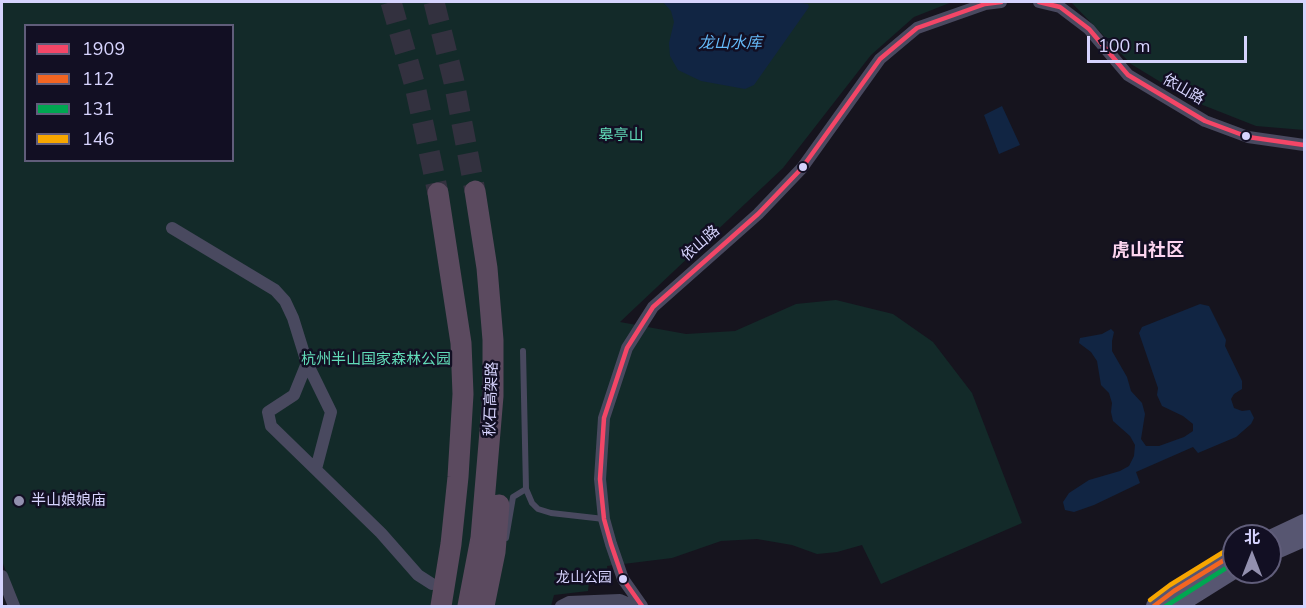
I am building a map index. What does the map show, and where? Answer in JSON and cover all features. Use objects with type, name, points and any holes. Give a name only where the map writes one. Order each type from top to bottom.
[{"type":"highway","name":"秋石高架路","points":[[468,606],[481,538],[488,479],[493,396],[493,340],[487,267],[475,190]]},
{"type":"highway","name":"秋石高架路","points":[[438,193],[461,343],[463,394],[458,477],[441,606]]},
{"type":"highway","points":[[484,606],[495,552],[506,426],[493,340]]},
{"type":"highway","points":[[427,606],[441,529],[445,475],[463,394]]},
{"type":"main road","points":[[1282,533],[1305,522]]},
{"type":"main road","points":[[1282,549],[1305,539]]},
{"type":"main road","points":[[1154,606],[1222,561]]},
{"type":"main road","points":[[1178,606],[1222,578]]},
{"type":"street","name":"依山路","points":[[642,606],[623,579],[611,544],[604,519],[600,479],[604,418],[627,348],[653,307],[759,213],[802,168],[880,59],[917,28],[985,4],[1001,2]]},
{"type":"street","name":"依山路","points":[[1039,2],[1060,8],[1089,29],[1128,75],[1205,121],[1248,137],[1305,145]]},
{"type":"street","points":[[172,228],[275,290],[285,301],[293,318],[307,363],[331,412],[316,469]]},
{"type":"street","points":[[307,363],[294,395],[268,412],[271,426],[381,533],[418,575],[432,584]]},
{"type":"street","points":[[2,576],[14,606]]},
{"type":"street","points":[[561,606],[569,602],[620,600],[630,606]]},
{"type":"lane","points":[[523,351],[526,489],[532,503],[538,509],[551,513],[604,519]]},
{"type":"lane","points":[[506,540],[513,497],[526,489]]},
{"type":"green space","name":"杭州半山国家森林公园","points":[[2,2],[952,2],[914,17],[871,55],[783,168],[620,322],[686,334],[735,331],[796,304],[836,300],[893,314],[933,342],[972,393],[1022,523],[881,584],[862,545],[837,552],[817,554],[792,545],[757,539],[721,541],[672,558],[607,566],[608,573],[590,572],[588,591],[554,595],[551,606],[19,606],[2,561]]},
{"type":"green space","points":[[1071,2],[1304,2],[1304,130],[1256,126],[1190,100],[1131,64]]},
{"type":"water","name":"龙山水库","points":[[663,2],[795,2],[808,4],[809,7],[754,85],[745,89],[701,81],[678,70],[670,56],[669,43],[674,22],[671,11]]},
{"type":"water","points":[[1002,106],[1020,145],[999,154],[984,115]]},
{"type":"water","points":[[1200,304],[1209,306],[1226,340],[1225,346],[1242,381],[1242,389],[1231,399],[1234,408],[1242,411],[1250,410],[1254,418],[1251,424],[1236,437],[1198,453],[1193,447],[1136,472],[1140,483],[1094,505],[1074,512],[1065,510],[1063,502],[1069,493],[1089,480],[1129,466],[1134,456],[1135,445],[1130,436],[1113,421],[1112,403],[1109,393],[1101,385],[1097,361],[1091,352],[1079,343],[1080,338],[1102,334],[1111,329],[1114,332],[1112,351],[1127,377],[1131,391],[1142,403],[1145,414],[1141,439],[1146,446],[1159,446],[1184,437],[1193,431],[1193,424],[1183,416],[1162,406],[1139,333],[1142,327]]},
{"type":"tunnel","points":[[391,2],[415,86],[438,193]]},
{"type":"tunnel","points":[[434,2],[454,82],[475,191]]},
{"type":"transit line","name":"1909","points":[[642,606],[623,579],[611,544],[604,519],[600,479],[604,418],[627,348],[653,307],[758,214],[802,168],[880,59],[917,28],[985,4],[1001,2]]},
{"type":"transit line","name":"1909","points":[[1039,2],[1060,7],[1089,29],[1128,75],[1205,121],[1248,137],[1304,145]]},
{"type":"transit line","name":"146","points":[[1150,600],[1222,553]]},
{"type":"transit line","name":"112","points":[[1154,606],[1222,561]]},
{"type":"transit line","name":"131","points":[[1166,606],[1222,571]]},
{"type":"place","name":"半山娘娘庙","points":[[19,501]]},
{"type":"place","name":"龙山公园","points":[[623,579]]},
{"type":"district","name":"虎山社区","points":[[1148,252]]},
{"type":"park label","name":"皋亭山","points":[[621,136]]}]
